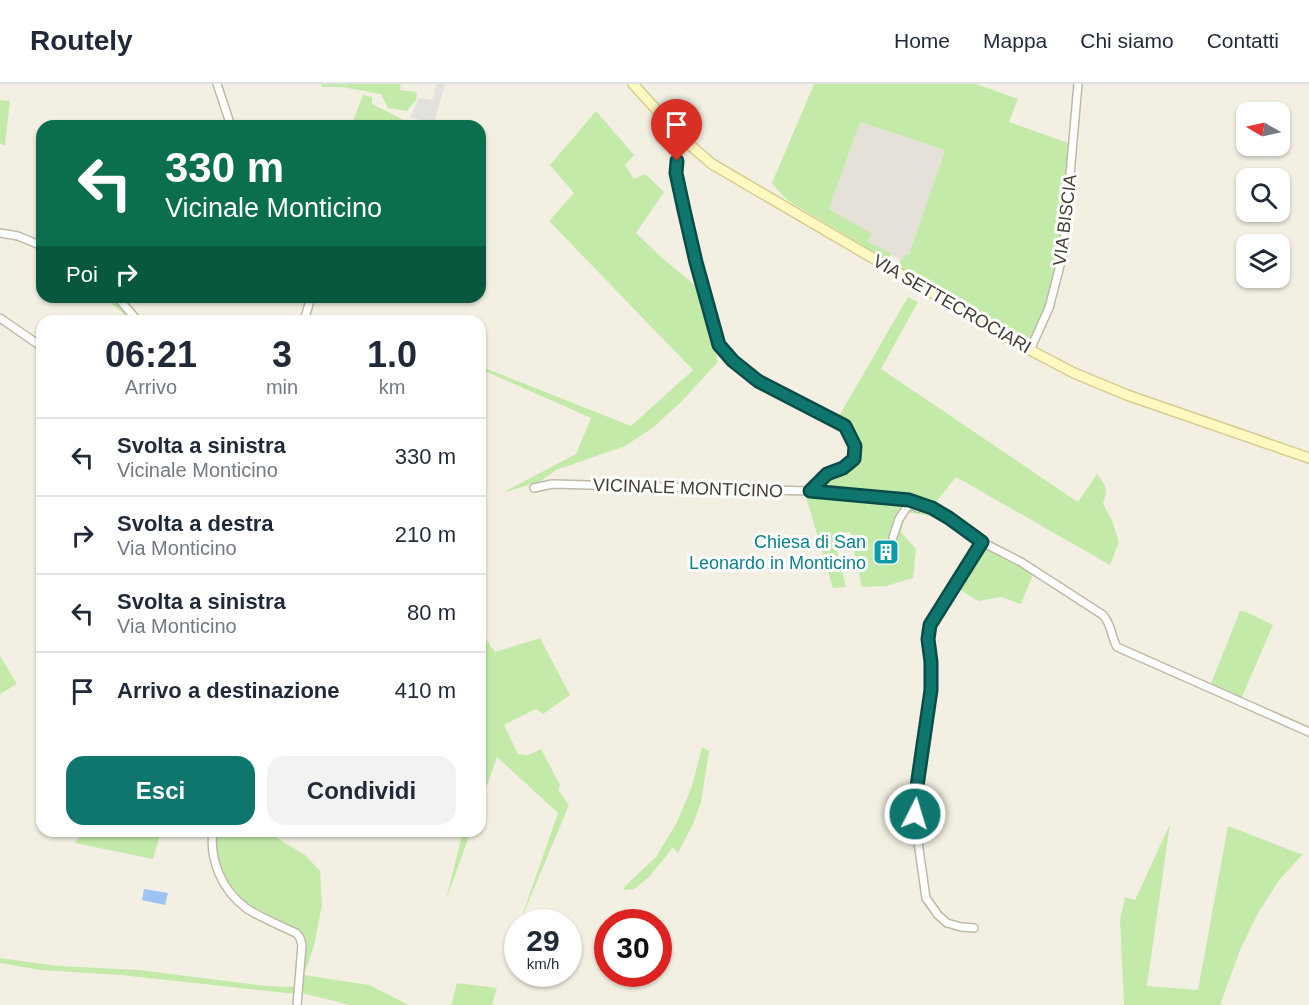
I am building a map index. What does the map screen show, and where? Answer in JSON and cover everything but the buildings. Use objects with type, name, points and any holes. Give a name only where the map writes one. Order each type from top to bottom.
[{"type":"main road","name":"VIA SETTECROCIARI","points":[[633,84],[683,139],[712,164],[1030,350],[1074,374],[1127,395],[1309,458]]},
{"type":"street","points":[[217,84],[229,120]]},
{"type":"street","name":"VIA BISCIA","points":[[1030,350],[1049,308],[1063,254],[1078,84]]},
{"type":"street","points":[[683,139],[678,149],[676,173],[696,262],[719,345],[733,361],[758,381],[845,426],[855,446],[854,459],[843,468],[827,474],[810,491]]},
{"type":"street","points":[[0,233],[18,236],[36,244]]},
{"type":"street","points":[[122,303],[133,315]]},
{"type":"street","points":[[0,318],[36,342]]},
{"type":"street","name":"VICINALE MONTICINO","points":[[534,488],[552,484],[810,491],[909,500],[932,508],[949,518],[982,542],[1021,562],[1103,615],[1110,624],[1117,647],[1309,732]]},
{"type":"street","points":[[893,537],[899,519],[907,507],[912,505],[922,510],[932,508]]},
{"type":"street","points":[[974,928],[947,923],[926,898],[915,800],[931,690],[928,639],[930,625],[982,542]]},
{"type":"street","points":[[212,837],[211,844],[217,871],[233,896],[247,909],[296,933],[300,938],[302,945],[297,1005]]},
{"type":"shaded area","points":[[436,84],[445,84],[435,120],[410,117],[419,98],[433,100]]},
{"type":"shaded area","points":[[860,122],[945,150],[909,256],[906,254],[901,260],[867,241],[871,235],[829,209]]},
{"type":"green space","points":[[321,84],[401,84],[400,90],[417,92],[416,100],[407,111],[388,108],[381,94],[342,87],[322,87]]},
{"type":"green space","points":[[814,84],[976,84],[1018,99],[1009,122],[1068,143],[1057,271],[1045,308],[1030,339],[1024,340],[954,297],[896,266],[906,254],[909,255],[945,150],[860,122],[829,209],[872,234],[867,241],[892,254],[887,260],[782,195],[772,183]]},
{"type":"green space","points":[[363,95],[372,97],[372,104],[404,120],[353,120]]},
{"type":"green space","points":[[0,100],[10,101],[5,145],[0,144]]},
{"type":"green space","points":[[596,111],[634,155],[625,165],[634,179],[645,174],[664,192],[636,233],[697,287],[718,362],[654,427],[625,446],[556,470],[541,481],[502,493],[576,454],[591,418],[486,372],[486,368],[631,426],[693,370],[549,221],[574,193],[550,165]]},
{"type":"green space","points":[[908,297],[918,302],[881,369],[1078,502],[1097,474],[1106,488],[1103,504],[1112,520],[1119,542],[1110,565],[956,477],[933,506],[814,490],[827,476],[855,462],[848,427],[839,416]]},
{"type":"green space","points":[[111,303],[129,303],[139,315],[125,315]]},
{"type":"green space","points":[[823,495],[898,502],[945,518],[906,512],[901,532],[916,549],[913,578],[886,586],[862,587],[850,532],[833,534],[846,587],[833,588],[806,497]]},
{"type":"green space","points":[[981,541],[1034,572],[1021,604],[1001,597],[978,601],[956,587]]},
{"type":"green space","points":[[1240,611],[1273,625],[1241,699],[1210,686]]},
{"type":"green space","points":[[540,638],[570,695],[543,714],[536,709],[504,725],[518,754],[528,755],[541,749],[560,785],[558,790],[569,805],[525,909],[558,813],[497,757],[486,788],[486,639],[495,652]]},
{"type":"green space","points":[[0,656],[17,684],[0,694]]},
{"type":"green space","points":[[702,747],[709,751],[701,802],[678,853],[673,847],[650,876],[634,889],[623,890],[656,857],[677,822],[692,786]]},
{"type":"green space","points":[[1170,824],[1147,986],[1198,990],[1228,826],[1303,854],[1280,879],[1258,913],[1240,950],[1220,1005],[1124,1005],[1120,920],[1125,897],[1135,900]]},
{"type":"green space","points":[[80,837],[159,837],[153,859],[75,843]]},
{"type":"green space","points":[[216,837],[277,837],[305,855],[320,871],[322,905],[314,946],[304,975],[369,985],[409,1005],[350,1005],[302,993],[307,944],[304,938],[294,929],[253,908],[234,891],[221,870]]},
{"type":"green space","points":[[462,837],[469,837],[446,900]]},
{"type":"green space","points":[[0,958],[58,966],[139,970],[266,986],[295,987],[295,994],[121,975],[40,970],[0,963]]},
{"type":"green space","points":[[457,983],[497,988],[492,1005],[451,1005]]},
{"type":"water","points":[[144,889],[168,893],[165,905],[142,900]]},
{"type":"place","name":"Chiesa di San Leonardo in Monticino","points":[[886,552]]},
{"type":"route","points":[[677,161],[676,173],[684,210],[719,345],[733,361],[758,381],[845,426],[855,446],[854,459],[843,468],[827,474],[810,491],[909,500],[932,508],[982,542],[930,625],[928,639],[931,690],[915,814]]}]
